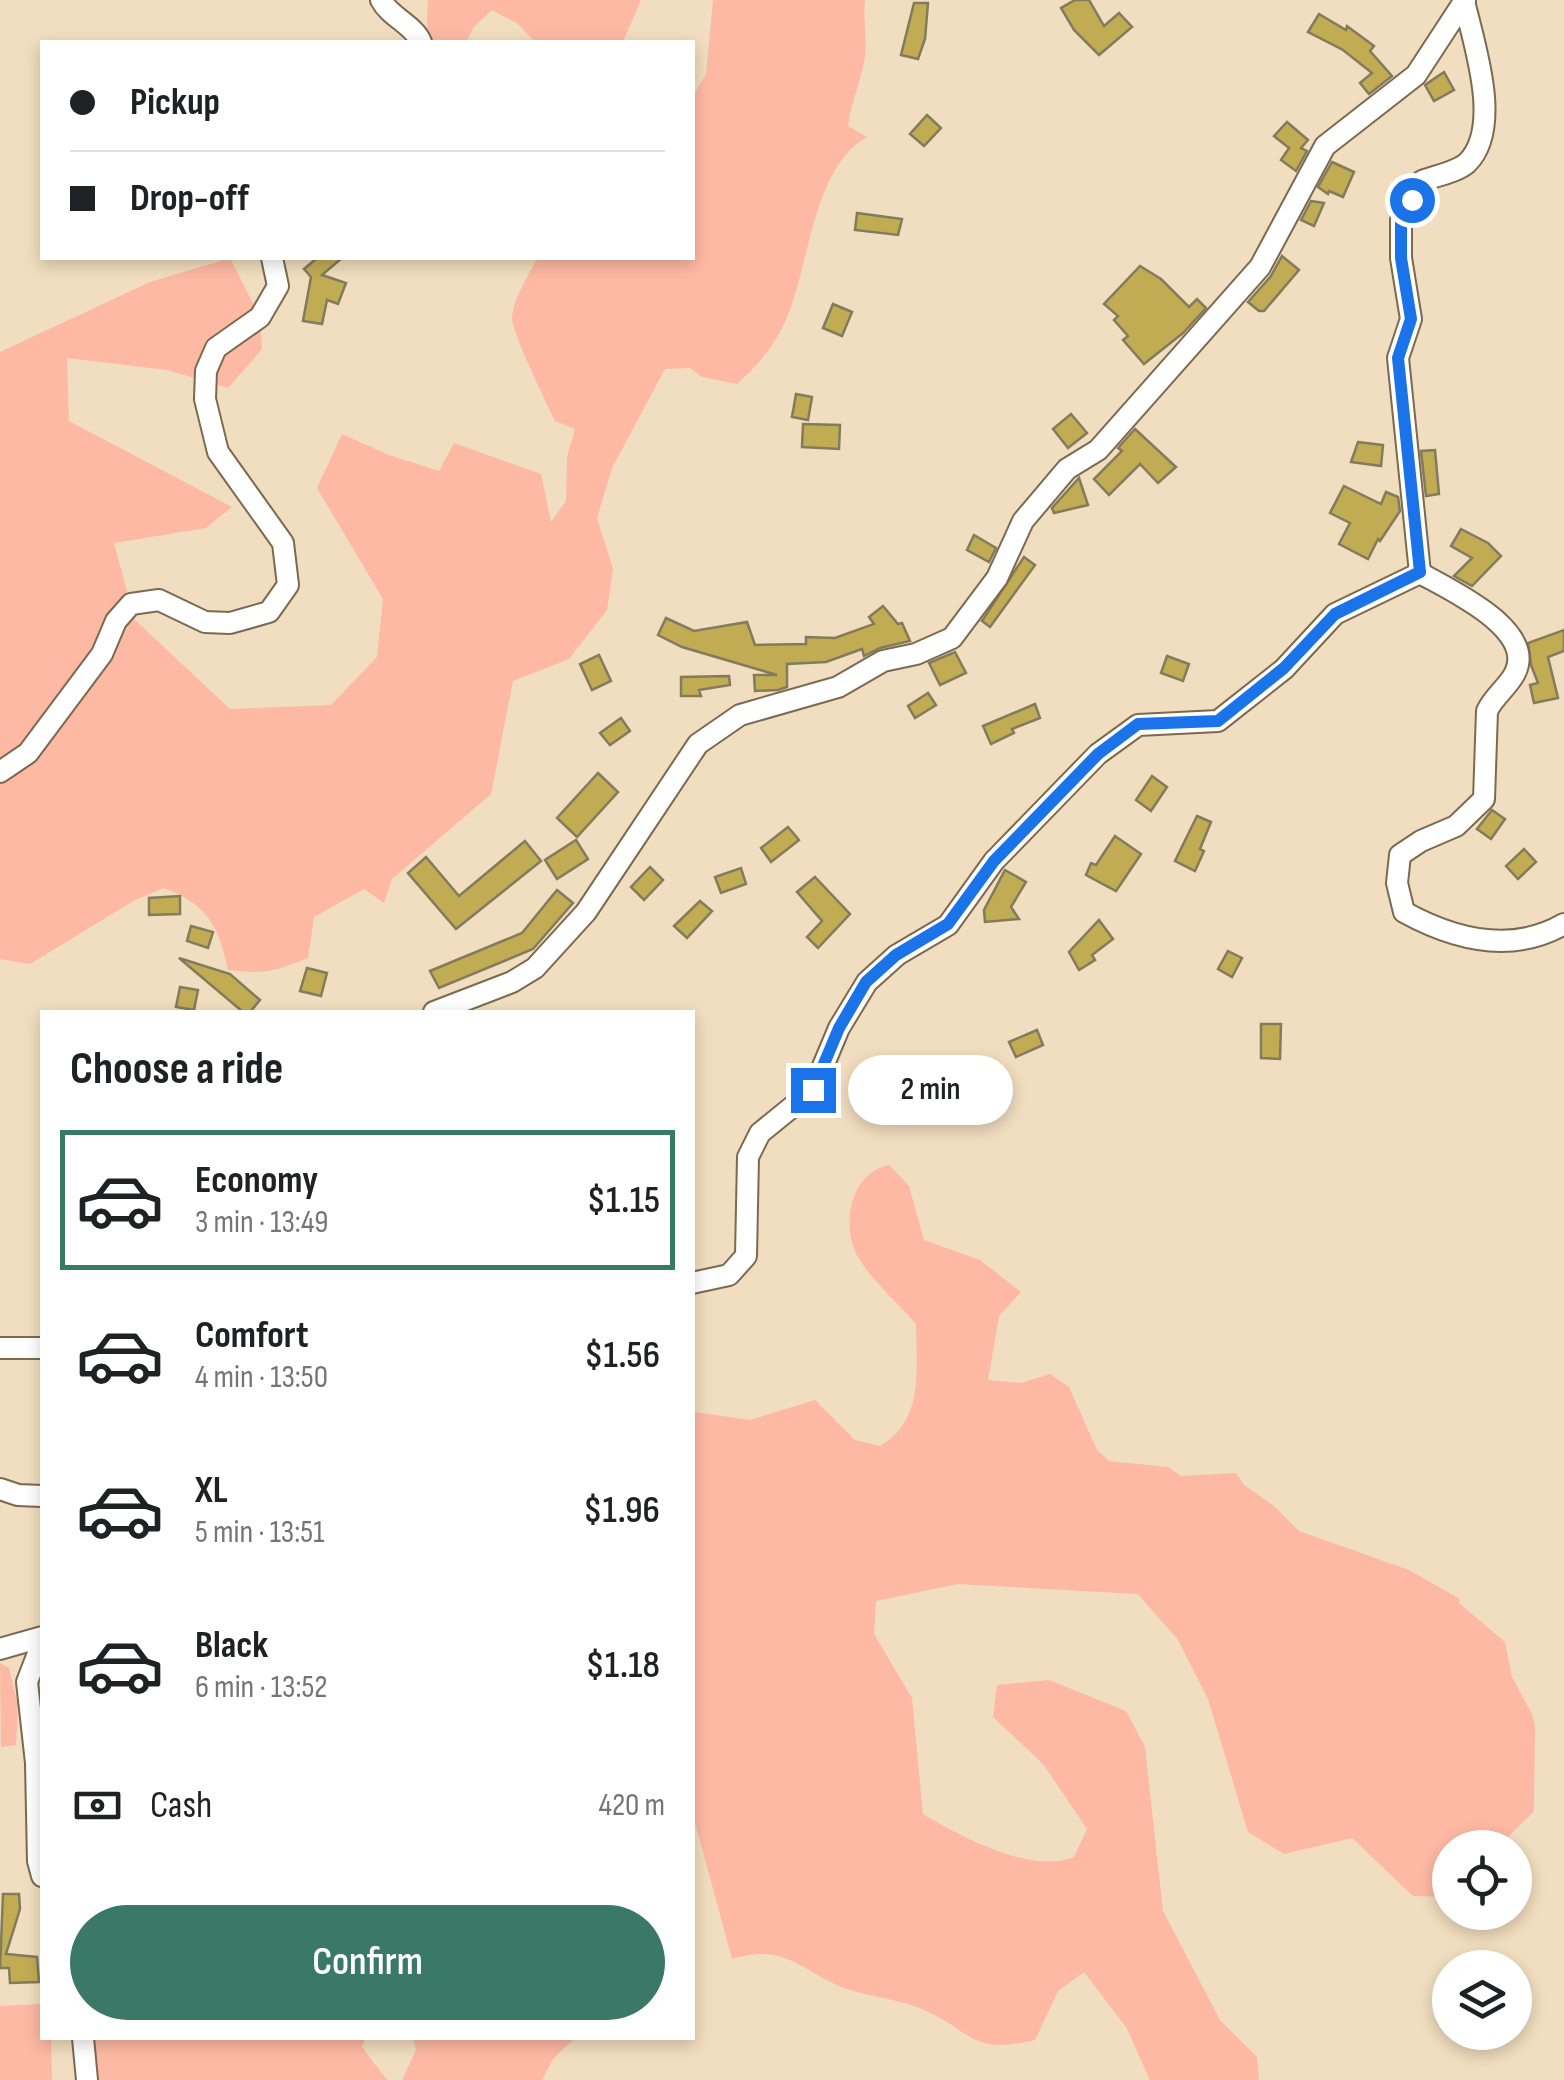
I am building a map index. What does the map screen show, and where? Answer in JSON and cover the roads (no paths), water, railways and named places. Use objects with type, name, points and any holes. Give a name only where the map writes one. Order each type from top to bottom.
[{"type":"street","points":[[381,0],[420,40]]},
{"type":"street","points":[[1420,572],[1400,402],[1398,358],[1411,319],[1401,258],[1401,220],[1422,181],[1465,165],[1481,141],[1484,81],[1464,1]]},
{"type":"street","points":[[439,1010],[512,982],[534,968],[586,912],[698,744],[718,728],[740,716],[838,687],[883,661],[916,654],[952,638],[997,578],[1024,521],[1066,469],[1098,450],[1260,266],[1326,146],[1416,75],[1464,1]]},
{"type":"street","points":[[0,772],[28,753],[102,654],[116,620],[131,604],[159,600],[206,622],[230,623],[268,612],[288,585],[283,544],[218,452],[205,399],[206,372],[216,348],[260,317],[278,286],[272,260]]},
{"type":"street","points":[[1420,572],[1496,617],[1513,643],[1517,658],[1516,672],[1492,699],[1487,712],[1484,798],[1456,826],[1400,854],[1397,883],[1404,912],[1436,930],[1491,942],[1540,938],[1564,924]]},
{"type":"street","points":[[695,1282],[729,1275],[746,1256],[748,1157],[760,1132],[813,1090],[839,1028],[866,982],[896,955],[948,924],[994,861],[1098,754],[1138,724],[1218,721],[1284,668],[1335,614],[1420,572]]},
{"type":"street","points":[[0,1348],[40,1348]]},
{"type":"street","points":[[0,1489],[40,1496]]},
{"type":"street","points":[[0,1649],[40,1640]]},
{"type":"street","points":[[40,1646],[27,1682],[36,1763],[40,1868]]},
{"type":"street","points":[[83,2040],[87,2080]]}]
